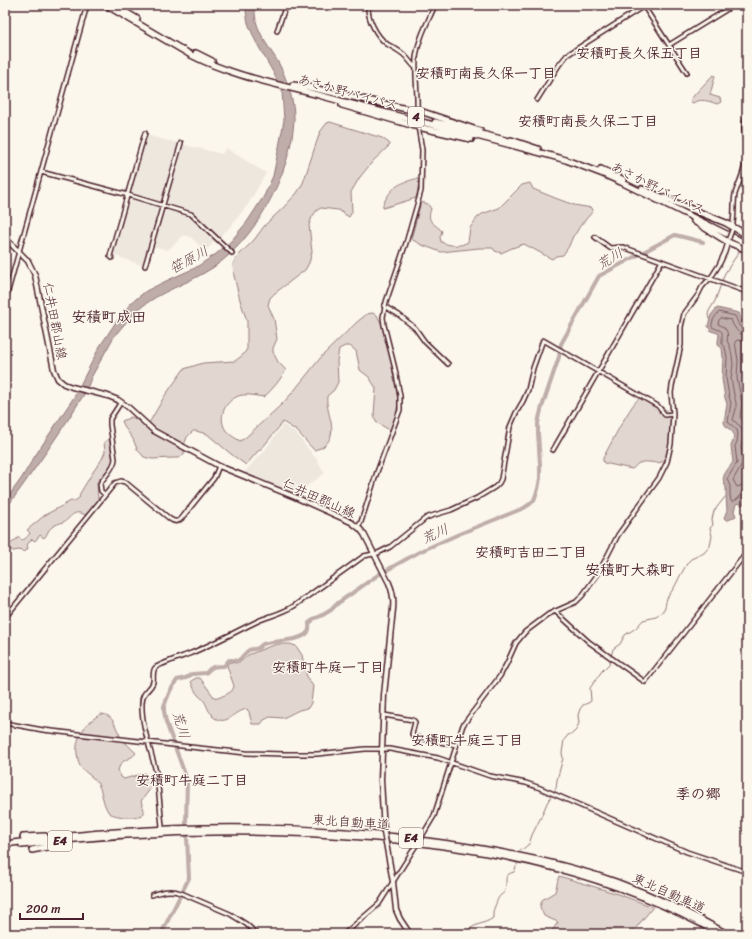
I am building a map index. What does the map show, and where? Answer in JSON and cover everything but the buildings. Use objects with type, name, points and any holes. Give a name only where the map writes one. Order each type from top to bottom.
[{"type":"highway","name":"あさか野バイパス","points":[[106,5],[203,61],[227,71],[268,80],[282,86],[539,149],[586,163],[609,172],[747,241]]},
{"type":"highway","name":"あさか野バイパス","points":[[114,5],[218,64],[294,88],[566,160],[603,174],[747,244]]},
{"type":"highway","points":[[294,88],[314,88],[417,112],[539,149]]},
{"type":"highway","points":[[294,88],[418,125],[517,147]]},
{"type":"highway","points":[[642,189],[747,235]]},
{"type":"highway","points":[[646,194],[656,201],[747,250]]},
{"type":"highway","name":"東北自動車道","points":[[5,844],[78,835],[165,829],[259,828],[362,833],[405,838],[493,850],[567,867],[616,882],[668,903],[727,934]]},
{"type":"highway","name":"東北自動車道","points":[[5,848],[68,840],[193,832],[288,833],[398,840],[478,851],[555,867],[614,885],[643,896],[687,916],[720,934]]},
{"type":"highway","points":[[24,837],[78,835]]},
{"type":"highway","points":[[32,850],[115,836]]},
{"type":"main road","name":"仁井田郡山線","points":[[5,238],[28,261],[35,275],[56,374],[61,382],[72,387],[111,397],[121,402],[154,431],[219,466],[351,522],[364,534],[390,583],[393,598],[384,695],[381,780],[384,832],[397,912],[410,934]]},
{"type":"street","points":[[5,302],[87,5]]},
{"type":"street","points":[[277,31],[286,5]]},
{"type":"street","points":[[368,5],[370,20],[380,37],[386,43],[403,54],[416,68]]},
{"type":"street","points":[[358,527],[400,410],[395,369],[384,325],[384,306],[406,243],[421,191],[422,150],[417,112],[416,58],[419,45],[435,5]]},
{"type":"street","points":[[669,45],[734,5]]},
{"type":"street","points":[[537,100],[562,60],[567,55],[643,6],[687,73]]},
{"type":"street","points":[[344,934],[379,904],[434,816],[463,725],[500,676],[519,638],[528,629],[555,611],[576,602],[582,596],[598,574],[618,534],[659,478],[667,462],[670,453],[673,414],[671,393],[681,344],[683,320],[688,308],[698,295],[703,285],[719,265],[726,252],[732,228],[735,194],[746,164],[744,126],[747,112]]},
{"type":"street","points":[[112,258],[110,257],[145,133]]},
{"type":"street","points":[[145,266],[181,143]]},
{"type":"street","points":[[41,172],[128,195],[191,214],[231,253]]},
{"type":"street","points":[[595,237],[610,248],[624,248],[747,292]]},
{"type":"street","points":[[553,450],[662,261]]},
{"type":"street","points":[[384,306],[416,328],[425,342],[448,364]]},
{"type":"street","points":[[162,826],[156,771],[146,734],[142,702],[146,691],[152,684],[153,672],[156,667],[216,643],[259,621],[287,610],[364,556],[390,547],[428,517],[457,508],[494,488],[499,483],[502,476],[510,428],[528,390],[542,340],[658,406],[665,415],[673,414]]},
{"type":"street","points":[[105,495],[101,491],[100,484],[112,468],[115,459],[110,419],[121,402]]},
{"type":"street","points":[[8,614],[115,483],[121,481],[124,482],[171,520],[178,521],[214,478],[219,466]]},
{"type":"street","points":[[555,611],[589,642],[645,682],[747,552]]},
{"type":"street","points":[[384,715],[413,720],[415,722],[412,734],[414,737],[456,745]]},
{"type":"street","points":[[5,723],[43,730],[231,751],[317,754],[366,749],[390,749],[425,755],[451,762],[476,772],[545,790],[682,849],[747,872]]},
{"type":"street","points":[[152,895],[169,890],[182,892],[230,914],[246,924],[257,934]]},
{"type":"shaded area","points":[[713,75],[715,76],[710,95],[720,98],[721,102],[717,104],[705,100],[696,101],[693,103],[691,102],[691,99]]},
{"type":"shaded area","points":[[330,122],[382,138],[390,145],[373,161],[360,177],[351,192],[352,212],[349,217],[338,210],[321,208],[317,210],[312,217],[309,225],[312,252],[309,263],[305,270],[270,298],[268,305],[274,319],[277,339],[273,352],[278,362],[286,370],[264,397],[242,395],[228,403],[223,413],[223,424],[226,431],[240,441],[245,438],[282,404],[322,356],[357,322],[367,314],[372,313],[377,315],[381,323],[389,349],[398,400],[395,427],[393,431],[376,422],[374,415],[376,388],[369,377],[360,370],[356,351],[350,346],[345,346],[339,349],[337,361],[338,382],[334,390],[327,396],[332,428],[329,440],[323,447],[314,450],[297,431],[283,422],[246,465],[207,434],[196,431],[193,431],[187,437],[184,445],[184,454],[179,458],[152,459],[144,457],[137,449],[122,421],[131,417],[148,425],[164,397],[184,369],[203,363],[235,361],[243,355],[247,349],[247,321],[234,276],[233,264],[236,258],[254,240],[265,225],[297,193],[303,183],[320,132],[327,123]]},
{"type":"shaded area","points":[[145,135],[222,154],[226,148],[266,173],[249,203],[230,227],[205,251],[191,237],[184,235],[168,250],[153,246],[144,266],[113,255]]},
{"type":"shaded area","points":[[418,179],[419,183],[416,198],[383,208],[383,204],[392,190],[399,185]]},
{"type":"shaded area","points":[[530,183],[533,189],[555,198],[574,205],[592,208],[593,211],[573,236],[563,255],[556,256],[552,259],[524,244],[501,253],[495,251],[493,248],[441,252],[411,239],[421,202],[428,204],[431,209],[429,217],[430,220],[442,231],[440,237],[441,242],[451,245],[462,245],[468,242],[470,228],[477,218],[482,214],[499,208],[522,185]]},
{"type":"shaded area","points":[[641,397],[657,404],[671,414],[667,459],[657,463],[639,463],[632,469],[604,463],[603,458],[621,425],[632,407]]},
{"type":"shaded area","points":[[284,425],[296,433],[325,473],[296,494],[244,473],[263,453]]},
{"type":"shaded area","points":[[109,439],[113,460],[112,464],[97,482],[98,501],[89,512],[85,515],[75,513],[66,521],[52,527],[44,538],[40,535],[35,541],[32,539],[27,545],[28,548],[25,552],[19,550],[13,551],[7,547],[19,537],[21,540],[26,538],[30,533],[27,530],[45,515],[71,501],[75,501],[80,497],[79,495],[102,459],[105,452],[104,442]]},
{"type":"shaded area","points":[[278,644],[290,644],[296,646],[302,655],[308,679],[313,686],[311,703],[308,708],[299,710],[283,718],[270,717],[264,720],[261,724],[252,724],[247,709],[226,720],[217,719],[212,716],[213,715],[204,700],[195,691],[191,681],[196,678],[200,678],[214,697],[218,698],[230,692],[234,686],[227,666],[228,663],[240,662],[248,655]]},
{"type":"shaded area","points":[[101,714],[109,716],[114,722],[121,737],[136,753],[124,761],[120,766],[118,770],[121,777],[124,779],[145,773],[151,781],[151,788],[141,801],[144,813],[137,817],[117,816],[109,813],[105,806],[98,784],[79,764],[77,747],[80,736],[86,725]]},
{"type":"shaded area","points":[[559,876],[615,893],[653,907],[631,934],[550,934],[558,922],[544,916],[540,907],[542,900],[555,892]]},
{"type":"water","points":[[245,5],[254,5],[258,27],[281,68],[287,82],[293,105],[294,119],[292,140],[278,185],[267,206],[253,227],[238,246],[222,261],[204,273],[146,303],[118,331],[109,344],[92,376],[87,389],[74,411],[5,510],[5,501],[74,397],[100,346],[131,303],[146,291],[195,268],[216,254],[231,241],[247,222],[264,196],[273,176],[284,120],[282,91],[255,40],[248,23]]},
{"type":"water","points":[[717,308],[739,313],[742,323],[747,329],[747,493],[744,495],[746,502],[742,505],[739,503],[736,504],[734,511],[736,516],[728,520],[724,518],[727,510],[726,487],[723,480],[733,462],[731,446],[734,434],[724,422],[727,404],[722,379],[722,348],[718,345],[719,335],[718,333],[711,331],[708,326],[711,315]]},
{"type":"waterway","name":"荒川","points":[[186,823],[187,780],[166,722],[164,711],[164,706],[170,691],[177,680],[186,678],[192,674],[206,673],[214,667],[224,666],[229,660],[238,661],[249,650],[258,648],[263,644],[300,638],[309,631],[309,623],[313,619],[331,610],[338,603],[378,575],[419,552],[524,508],[530,504],[534,500],[540,478],[538,423],[541,410],[559,357],[561,344],[599,276],[675,235],[703,242]]},
{"type":"waterway","points":[[709,319],[709,311],[715,301],[725,273],[741,249]]},
{"type":"waterway","points":[[611,656],[613,649],[620,644],[625,635],[636,628],[643,620],[656,617],[664,611],[667,598],[688,562],[704,553],[710,546],[712,536],[710,528],[713,525],[712,519],[714,511],[725,497]]},
{"type":"waterway","points":[[523,849],[529,844],[547,803],[556,788],[563,758],[562,753],[564,740],[568,735],[576,730],[579,723],[578,715],[580,709],[583,705],[591,701],[590,688],[609,664],[611,659]]},
{"type":"waterway","name":"荒川","points":[[161,934],[189,878],[187,837]]},
{"type":"waterway","points":[[465,934],[471,928],[493,918],[493,911],[500,896],[505,890],[506,879],[510,873],[514,872],[516,867]]},
{"type":"district","name":"安積町長久保五丁目","points":[[639,53]]},
{"type":"district","name":"安積町南長久保一丁目","points":[[486,73]]},
{"type":"district","name":"安積町南長久保二丁目","points":[[588,121]]},
{"type":"district","name":"安積町成田","points":[[109,317]]},
{"type":"district","name":"安積町吉田二丁目","points":[[531,552]]},
{"type":"district","name":"安積町大森町","points":[[630,570]]},
{"type":"district","name":"安積町牛庭一丁目","points":[[328,667]]},
{"type":"district","name":"安積町牛庭三丁目","points":[[467,740]]},
{"type":"district","name":"安積町牛庭二丁目","points":[[192,780]]},
{"type":"district","name":"季の郷","points":[[698,794]]},
{"type":"water label","name":"笹原川","points":[[189,260]]}]
